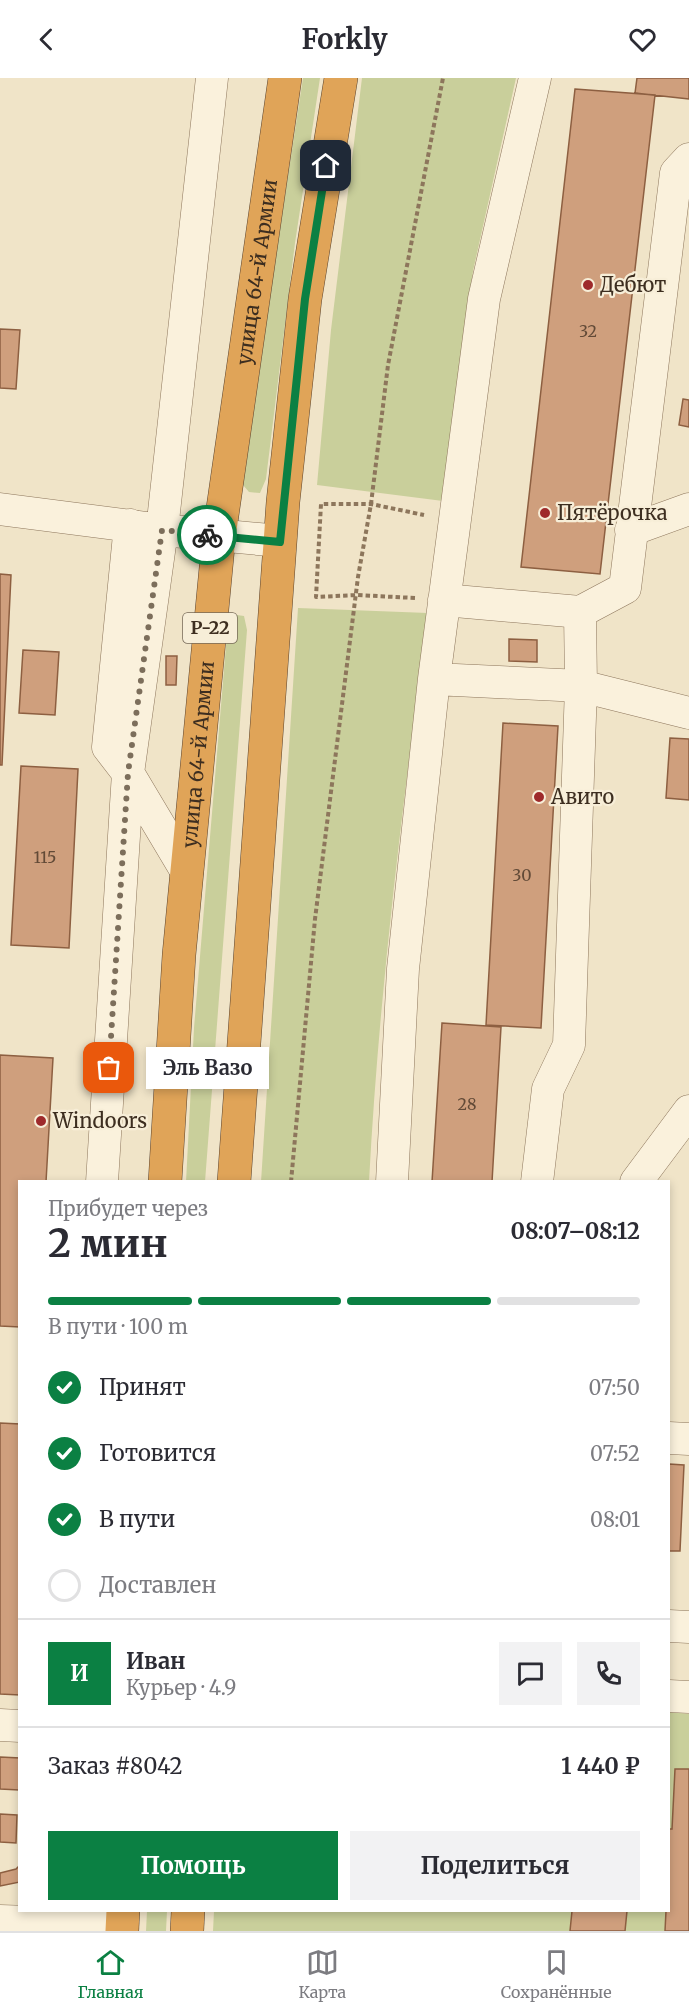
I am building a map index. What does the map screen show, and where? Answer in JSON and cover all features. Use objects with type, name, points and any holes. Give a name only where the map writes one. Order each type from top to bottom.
[{"type":"highway","name":"улица 64-й Армии","points":[[165,1180],[179,955],[219,536],[285,78]]},
{"type":"highway","points":[[234,1180],[280,542],[305,299],[341,78]]},
{"type":"highway","points":[[187,1931],[188,1912]]},
{"type":"street","points":[[102,1180],[128,773],[162,530],[212,78]]},
{"type":"street","points":[[392,1180],[404,969],[444,600],[484,299],[535,78]]},
{"type":"street","points":[[444,600],[580,612],[625,588],[676,173],[689,159]]},
{"type":"street","points":[[0,509],[162,530],[280,542]]},
{"type":"street","points":[[631,530],[689,509]]},
{"type":"street","points":[[130,525],[108,747],[128,773],[187,872]]},
{"type":"street","points":[[537,1180],[548,1089],[569,1045],[581,686],[580,612]]},
{"type":"street","points":[[434,679],[581,686],[689,713]]},
{"type":"street","points":[[637,1180],[689,1111]]},
{"type":"street","points":[[670,1438],[689,1439]]},
{"type":"street","points":[[670,1626],[689,1628]]},
{"type":"street","points":[[670,1695],[689,1697]]},
{"type":"street","points":[[0,1725],[18,1726]]},
{"type":"street","points":[[0,1921],[122,1922]]},
{"type":"path","points":[[291,1180],[315,920],[356,595],[371,504],[388,365],[443,78]]},
{"type":"path","points":[[444,600],[356,595],[316,597],[321,504],[371,504],[455,521]]},
{"type":"green space","points":[[303,78],[320,78],[295,243],[266,479],[260,493],[249,492],[243,485],[243,469]]},
{"type":"green space","points":[[362,78],[516,78],[473,271],[443,501],[317,485],[331,330]]},
{"type":"green space","points":[[298,608],[428,613],[385,968],[369,1180],[261,1180]]},
{"type":"green space","points":[[237,615],[244,616],[247,630],[205,1180],[186,1180],[194,1028],[228,622]]},
{"type":"green space","points":[[670,1712],[689,1714],[689,1931],[213,1931],[214,1912],[670,1912]]},
{"type":"green space","points":[[147,1912],[167,1912],[166,1931],[146,1931]]},
{"type":"building","points":[[637,78],[689,78],[689,99],[635,93]]},
{"type":"building","points":[[575,89],[655,95],[600,574],[521,567]]},
{"type":"building","points":[[0,329],[20,330],[16,389],[0,388]]},
{"type":"building","points":[[683,399],[689,400],[689,427],[679,425]]},
{"type":"building","points":[[0,574],[11,575],[2,765],[0,765]]},
{"type":"building","points":[[509,639],[537,640],[537,662],[509,661]]},
{"type":"building","points":[[23,650],[59,652],[55,715],[19,713]]},
{"type":"building","points":[[166,656],[177,656],[176,685],[166,685]]},
{"type":"building","points":[[503,723],[558,726],[541,1028],[486,1025]]},
{"type":"building","points":[[670,738],[689,739],[689,800],[666,798]]},
{"type":"building","points":[[21,766],[78,769],[69,948],[11,945]]},
{"type":"building","points":[[442,1023],[501,1027],[492,1180],[432,1180]]},
{"type":"building","points":[[0,1055],[53,1058],[46,1180],[18,1180],[18,1327],[0,1326]]},
{"type":"building","points":[[0,1423],[18,1424],[18,1695],[0,1694]]},
{"type":"building","points":[[670,1464],[684,1465],[680,1551],[670,1551]]},
{"type":"building","points":[[0,1757],[18,1758],[18,1790],[0,1789]]},
{"type":"building","points":[[675,1769],[689,1769],[689,1931],[665,1931],[666,1912],[670,1912],[670,1829],[672,1829]]},
{"type":"building","points":[[0,1814],[17,1815],[16,1843],[0,1842]]},
{"type":"building","points":[[18,1867],[18,1882],[0,1886],[0,1873]]},
{"type":"building","points":[[572,1912],[627,1912],[625,1931],[570,1931]]},
{"type":"way so far","points":[[109,1068],[128,773],[162,530],[207,535]]},
{"type":"place","name":"Дебют","points":[[588,285]]},
{"type":"place","name":"Пятёрочка","points":[[545,513]]},
{"type":"place","name":"Авито","points":[[539,797]]},
{"type":"place","name":"Эль Вазо","points":[[109,1068]]},
{"type":"place","name":"Windoors","points":[[41,1121]]},
{"type":"route","points":[[207,535],[280,542],[305,299],[326,166]]}]
